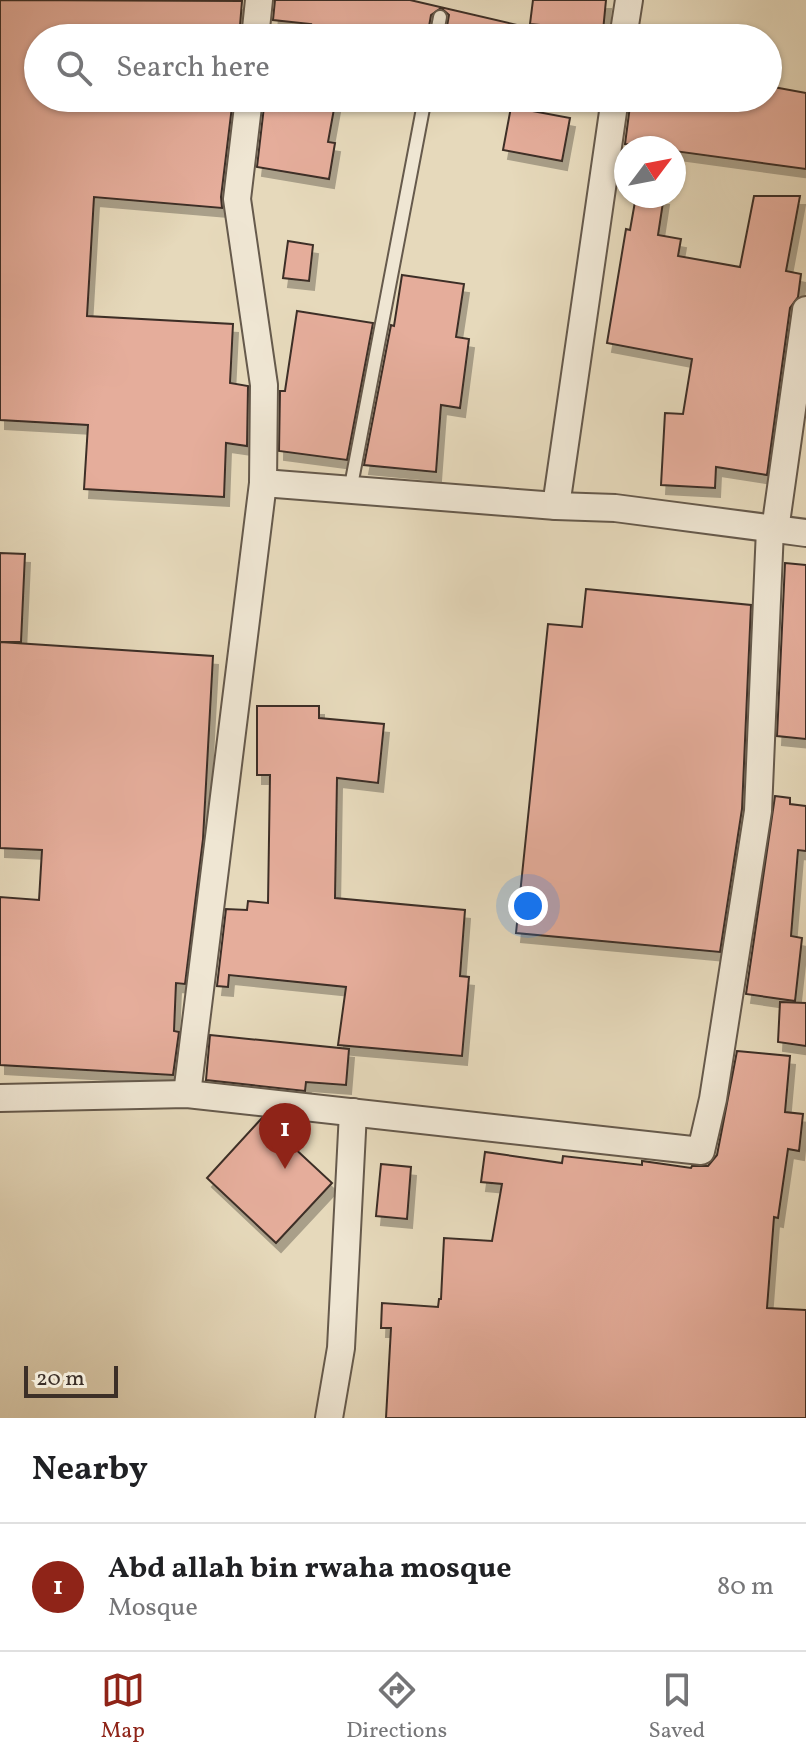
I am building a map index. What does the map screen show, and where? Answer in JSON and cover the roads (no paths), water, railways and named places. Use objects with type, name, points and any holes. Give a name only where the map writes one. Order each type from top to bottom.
[{"type":"street","points":[[256,24],[259,0]]},
{"type":"street","points":[[625,24],[629,0]]},
{"type":"street","points":[[187,1094],[263,483],[264,385],[237,199],[247,112]]},
{"type":"street","points":[[556,506],[613,112]]},
{"type":"street","points":[[0,1098],[187,1094],[701,1151],[713,1099],[758,811],[773,529],[806,310]]},
{"type":"street","points":[[263,483],[615,508],[806,533]]},
{"type":"street","points":[[329,1418],[341,1348],[353,1112]]},
{"type":"lane","points":[[439,24],[440,17]]},
{"type":"lane","points":[[350,491],[422,112]]},
{"type":"place","name":"Abd allah bin rwaha mosque","points":[[285,1169]]}]
